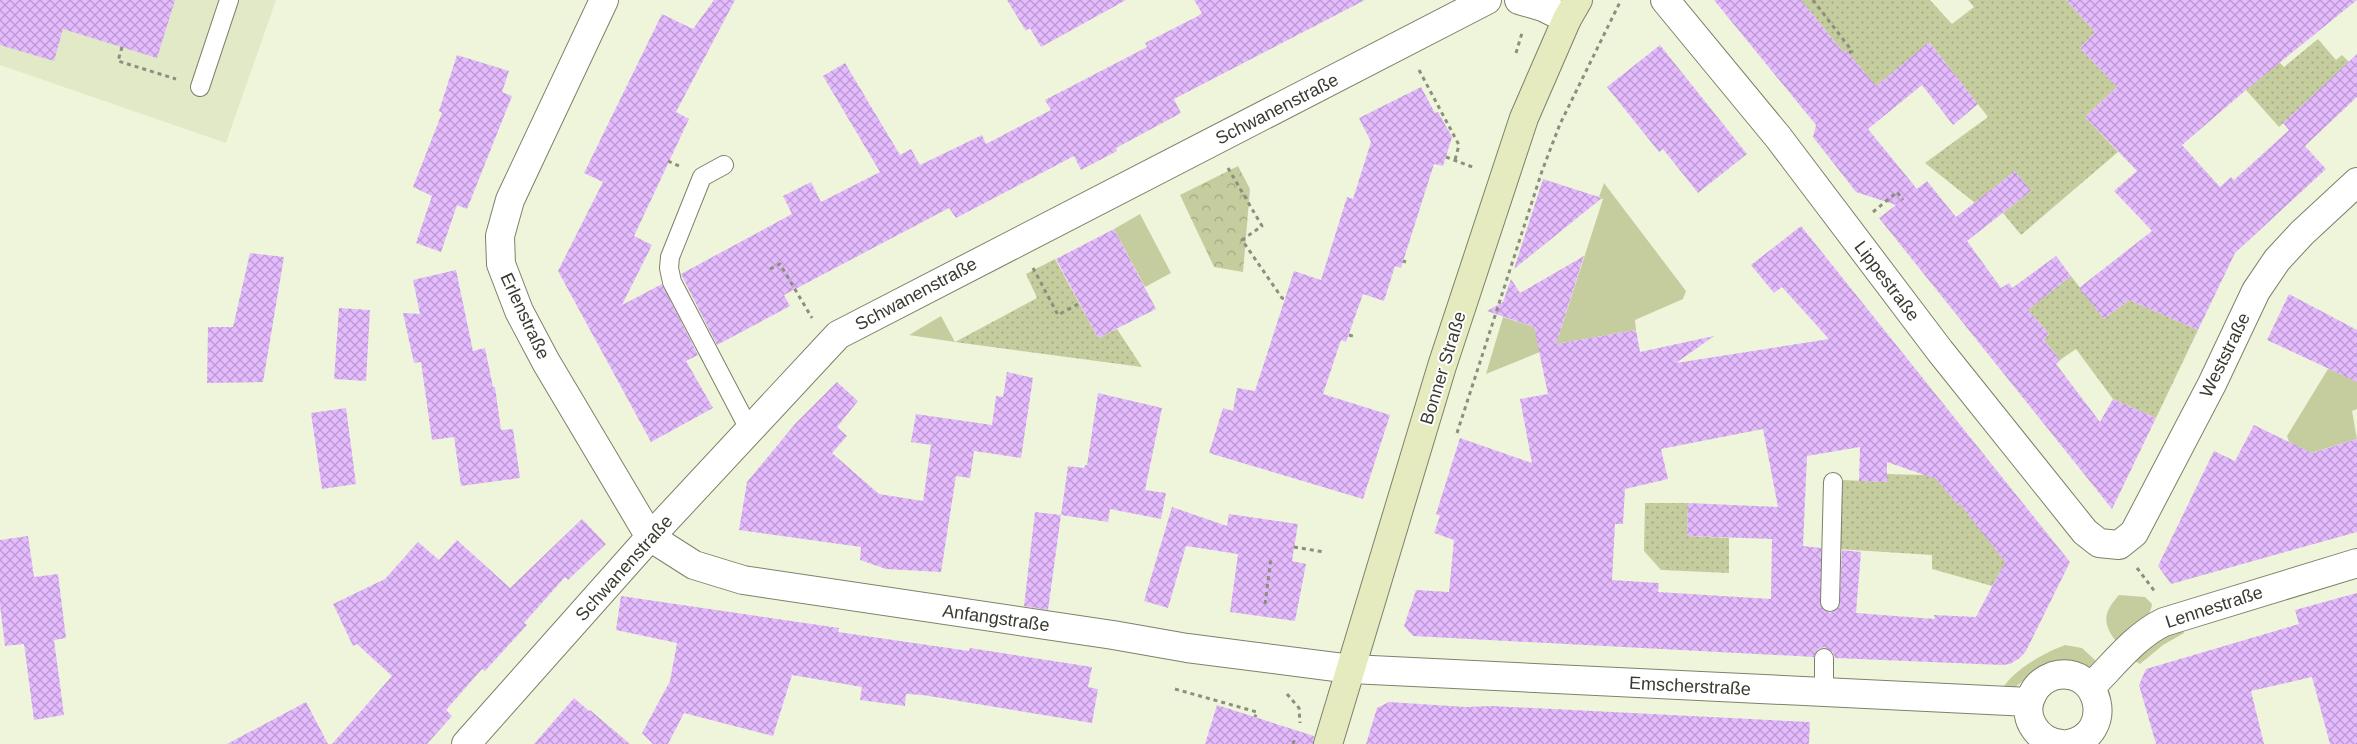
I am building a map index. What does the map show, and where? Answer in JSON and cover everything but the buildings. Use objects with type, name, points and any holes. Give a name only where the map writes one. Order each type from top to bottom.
[{"type":"main road","name":"Bonner Straße","points":[[1328,744],[1442,366],[1524,118],[1573,9]]},
{"type":"street","name":"Erlenstraße","points":[[604,0],[510,200],[500,236],[501,264],[519,311],[546,362],[650,537]]},
{"type":"street","name":"Schwanenstraße","points":[[466,744],[650,537],[827,344],[838,335],[1487,0]]},
{"type":"street","points":[[1519,0],[1543,7],[1573,9]]},
{"type":"street","name":"Lippestraße","points":[[1665,0],[1778,137],[1940,351],[2084,532],[2099,543],[2119,545]]},
{"type":"street","name":"Weststraße","points":[[2119,545],[2134,533],[2212,384],[2256,291],[2277,260],[2302,233],[2357,182]]},
{"type":"street","name":"Anfangstraße","points":[[650,537],[694,565],[743,580],[1113,635],[1187,648],[1351,669]]},
{"type":"street","name":"Lennestraße","points":[[2091,687],[2154,626],[2175,617],[2357,563]]},
{"type":"street","name":"Emscherstraße","points":[[1351,669],[2029,702]]},
{"type":"street","points":[[2059,675],[2071,675],[2082,679],[2091,687],[2096,698],[2098,712],[2093,729],[2065,742],[2031,723],[2029,702],[2038,685],[2048,678],[2059,675]]},
{"type":"lane","points":[[200,86],[229,0]]},
{"type":"lane","points":[[724,166],[702,177],[670,257],[669,268],[672,282],[749,429]]},
{"type":"lane","points":[[1830,602],[1833,482]]},
{"type":"lane","points":[[1824,658],[1824,693]]},
{"type":"path","points":[[1454,442],[1548,155],[1560,124],[1621,0]]},
{"type":"path","points":[[1814,0],[1852,51],[1849,53]]},
{"type":"path","points":[[1405,43],[1460,145],[1455,160]]},
{"type":"path","points":[[122,47],[118,61],[200,86]]},
{"type":"path","points":[[1210,143],[1230,170],[1262,226],[1242,240],[1282,298],[1286,299]]},
{"type":"path","points":[[1446,157],[1478,169]]},
{"type":"path","points":[[1869,215],[1897,192],[1903,200]]},
{"type":"path","points":[[1018,241],[1058,315],[1080,303]]},
{"type":"path","points":[[770,269],[780,264],[827,344]]},
{"type":"path","points":[[1349,335],[1356,337]]},
{"type":"path","points":[[2119,545],[2175,617]]},
{"type":"path","points":[[1294,547],[1324,552]]},
{"type":"path","points":[[1265,604],[1271,558]]},
{"type":"path","points":[[1175,689],[1257,712],[1255,717]]},
{"type":"path","points":[[1282,690],[1292,698],[1299,708],[1300,723],[1293,744]]},
{"type":"shaded area","points":[[0,0],[276,0],[226,143],[0,65]]},
{"type":"green space","points":[[1801,0],[1930,0],[1952,24],[1974,7],[1968,0],[2066,0],[2095,32],[2080,48],[2117,87],[2085,117],[2118,152],[2021,235],[2003,213],[2031,191],[1975,203],[1925,163],[1988,117],[1930,43],[1873,89]]},
{"type":"green space","points":[[2318,39],[2336,60],[2342,55],[2349,62],[2279,127],[2246,90],[2259,41],[2284,67]]},
{"type":"green space","points":[[1238,166],[1250,189],[1243,272],[1214,267],[1180,195]]},
{"type":"green space","points":[[1604,183],[1686,291],[1683,299],[1635,320],[1636,330],[1562,343],[1486,374],[1503,317],[1559,335],[1603,199],[1599,197]]},
{"type":"green space","points":[[1140,214],[1171,273],[1145,287],[1114,229]]},
{"type":"green space","points":[[1055,259],[1098,338],[1117,329],[1142,367],[955,342],[1037,298],[1026,274]]},
{"type":"green space","points":[[2071,276],[2104,319],[2129,300],[2198,330],[2156,418],[2113,399],[2076,349],[2060,360],[2044,340],[2049,334],[2037,320],[2022,314]]},
{"type":"green space","points":[[941,316],[955,342],[909,335]]},
{"type":"green space","points":[[2328,369],[2357,378],[2357,409],[2352,411],[2357,439],[2298,457],[2295,460],[2287,436]]},
{"type":"green space","points":[[1939,472],[1945,489],[1958,505],[1963,501],[2006,562],[1992,586],[1932,569],[1932,555],[1838,549],[1843,480],[1886,482],[1887,474],[1924,475]]},
{"type":"green space","points":[[1645,503],[1688,503],[1687,536],[1729,538],[1729,573],[1661,570],[1644,551]]},
{"type":"green space","points":[[2119,595],[2145,597],[2152,604],[2151,610],[2144,621],[2127,635],[2115,640],[2106,622],[2106,616],[2110,606]]},
{"type":"green space","points":[[2180,624],[2184,633],[2163,645],[2140,664],[2133,660]]},
{"type":"green space","points":[[2065,645],[2082,648],[2097,662],[2086,671],[2031,675],[2014,688],[2003,688],[2022,668]]}]
